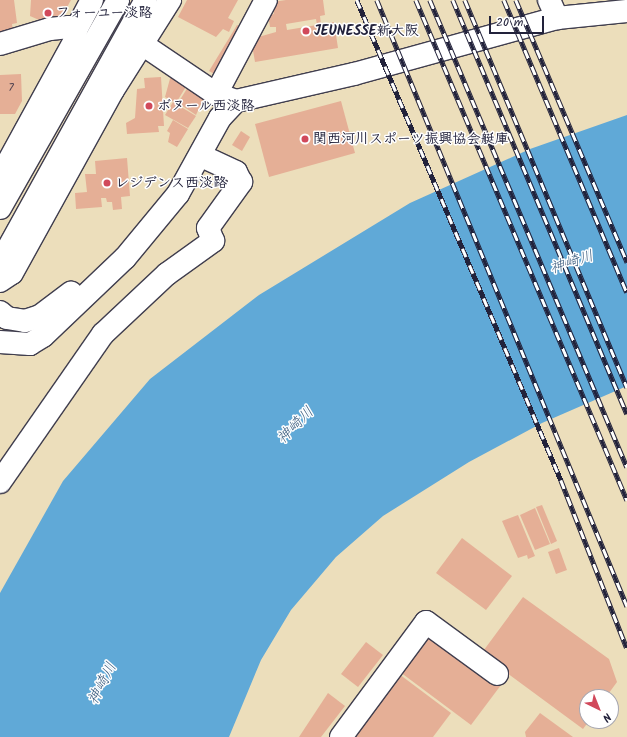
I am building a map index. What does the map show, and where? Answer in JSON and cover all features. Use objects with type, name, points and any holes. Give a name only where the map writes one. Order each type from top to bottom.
[{"type":"street","points":[[0,177],[74,42],[76,30],[92,0]]},
{"type":"street","points":[[0,208],[118,0]]},
{"type":"street","points":[[0,263],[146,0]]},
{"type":"street","points":[[0,281],[12,273],[142,44],[170,0]]},
{"type":"street","points":[[0,342],[30,344],[43,336],[125,258],[152,223],[178,194],[201,156],[220,118],[226,98],[266,0]]},
{"type":"street","points":[[142,44],[226,98],[354,74],[553,9],[627,11]]},
{"type":"street","points":[[0,44],[50,29],[69,26],[76,30]]},
{"type":"street","points":[[0,482],[103,334],[167,274],[213,241],[208,228],[241,182],[236,172],[201,156]]},
{"type":"street","points":[[0,312],[8,318],[25,321],[40,316],[92,279],[152,223]]},
{"type":"street","points":[[341,737],[426,622],[497,674]]},
{"type":"water","name":"神崎川","points":[[627,115],[627,386],[542,423],[469,462],[383,516],[336,557],[291,610],[261,660],[229,737],[0,737],[0,593],[63,481],[150,379],[259,295],[410,203],[530,149]]},
{"type":"building","points":[[0,0],[14,0],[17,23],[12,24],[13,32],[0,34]]},
{"type":"building","name":"フォーユー淡路","points":[[31,0],[71,0],[60,20],[54,17],[46,23],[30,16]]},
{"type":"building","points":[[187,0],[238,0],[228,18],[234,21],[229,32],[223,29],[216,37],[178,17]]},
{"type":"building","name":"JEUNESSE新大阪","points":[[286,0],[323,0],[325,15],[320,16],[321,25],[334,22],[338,48],[255,62],[251,39],[276,32],[276,27],[270,27],[268,15],[274,14],[272,2]],"holes":[[[316,19],[317,25],[287,30],[286,24]]]},
{"type":"building","points":[[237,25],[246,30],[220,77],[209,71]]},
{"type":"building","points":[[21,74],[22,101],[15,114],[0,114],[0,75]]},
{"type":"building","points":[[171,75],[187,85],[176,103],[165,97]]},
{"type":"building","name":"ボヌール西淡路","points":[[161,77],[164,126],[158,126],[159,132],[127,134],[126,123],[135,118],[137,89],[145,88],[144,78]]},
{"type":"building","points":[[188,87],[204,97],[196,115],[178,103]]},
{"type":"building","name":"関西河川スポーツ振興協会艇庫","points":[[341,101],[355,153],[269,177],[255,124]]},
{"type":"building","points":[[173,102],[196,116],[188,128],[165,115]]},
{"type":"building","points":[[173,120],[188,129],[177,147],[168,142],[170,133],[167,131]]},
{"type":"building","points":[[241,131],[250,137],[242,151],[232,145]]},
{"type":"building","name":"レジデンス西淡路","points":[[127,158],[130,196],[121,197],[122,209],[113,210],[112,202],[107,202],[106,198],[101,198],[102,207],[76,209],[75,193],[87,192],[85,174],[96,174],[95,161]]},
{"type":"building","points":[[542,505],[557,541],[551,544],[536,507]]},
{"type":"building","points":[[535,508],[550,544],[535,550],[520,515]]},
{"type":"building","points":[[518,515],[535,556],[528,559],[527,555],[518,558],[502,521]]},
{"type":"building","points":[[462,538],[512,576],[486,610],[436,573]]},
{"type":"building","points":[[559,548],[567,570],[556,574],[548,552]]},
{"type":"building","points":[[523,597],[609,659],[617,682],[612,689],[579,689],[579,726],[481,654]]},
{"type":"building","points":[[431,632],[501,685],[471,725],[400,672]]},
{"type":"building","points":[[366,642],[383,655],[358,687],[341,674]]},
{"type":"building","points":[[399,674],[451,713],[433,737],[351,737]]},
{"type":"building","points":[[328,693],[345,706],[321,737],[299,737]]},
{"type":"building","points":[[540,713],[573,737],[526,737],[525,732]]},
{"type":"railway","points":[[357,0],[561,480],[627,648]]},
{"type":"railway","points":[[377,0],[627,606]]},
{"type":"railway","points":[[416,0],[627,500]]},
{"type":"railway","points":[[430,0],[627,467]]},
{"type":"railway","points":[[453,0],[627,414]]},
{"type":"railway","points":[[465,0],[627,387]]},
{"type":"railway","points":[[504,0],[627,292]]},
{"type":"railway","points":[[516,0],[627,262]]},
{"type":"place","name":"フォーユー淡路","points":[[48,13]]},
{"type":"place","name":"JEUNESSE新大阪","points":[[306,31]]},
{"type":"place","name":"ボヌール西淡路","points":[[149,106]]},
{"type":"place","name":"関西河川スポーツ振興協会艇庫","points":[[305,139]]},
{"type":"place","name":"レジデンス西淡路","points":[[107,183]]}]
